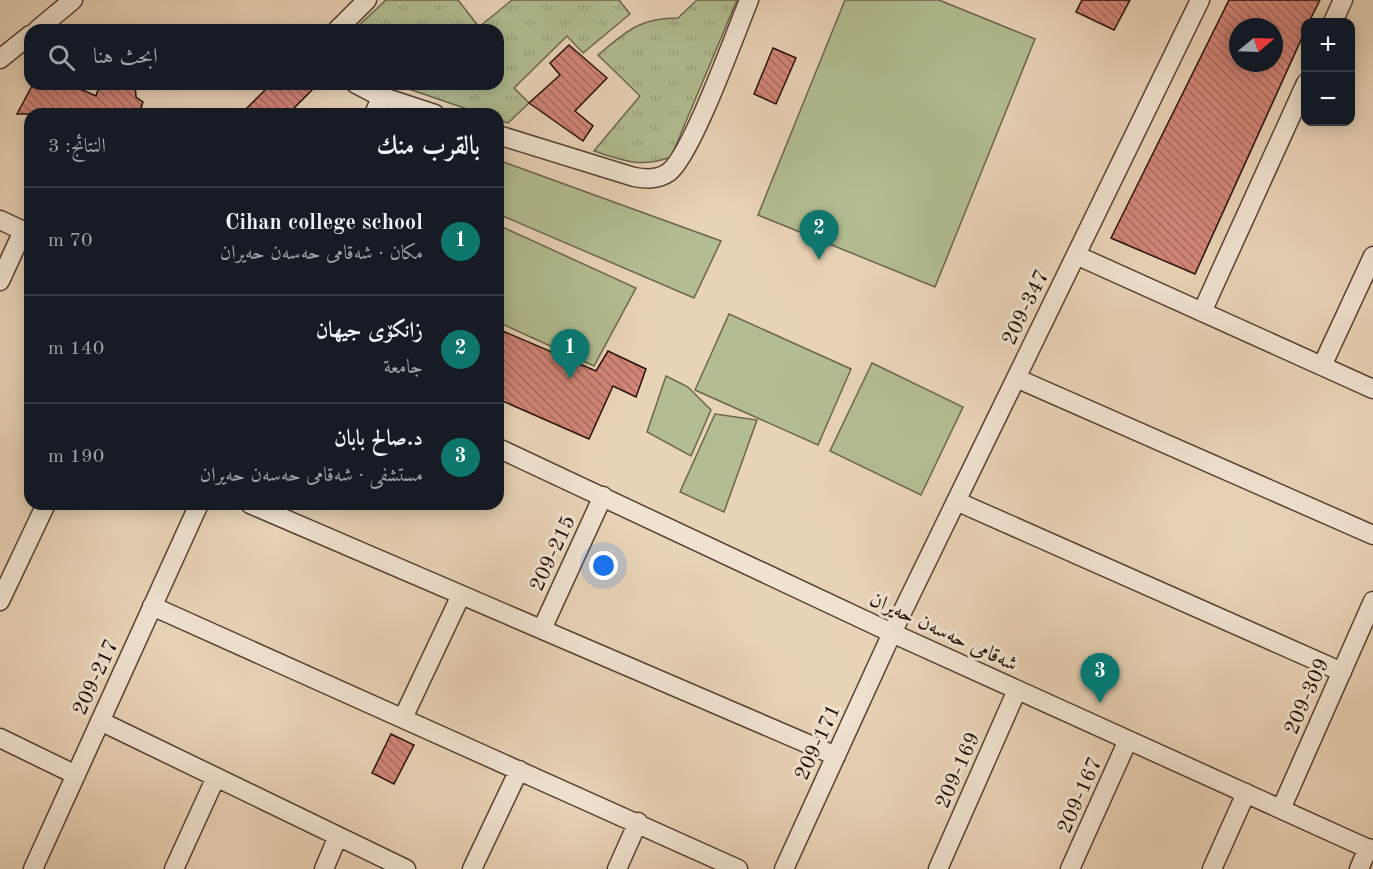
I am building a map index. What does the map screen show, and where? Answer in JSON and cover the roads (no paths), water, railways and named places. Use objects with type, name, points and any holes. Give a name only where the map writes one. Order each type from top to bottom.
[{"type":"street","points":[[343,24],[367,0]]},
{"type":"street","points":[[504,137],[634,177],[648,180],[668,172],[687,149],[748,0]]},
{"type":"street","name":"209-347","points":[[892,633],[1200,0]]},
{"type":"street","points":[[1335,18],[1343,0]]},
{"type":"street","points":[[43,24],[66,2]]},
{"type":"street","points":[[0,59],[24,40]]},
{"type":"street","points":[[369,90],[417,108]]},
{"type":"street","points":[[1202,312],[1301,92]]},
{"type":"street","points":[[377,108],[382,96]]},
{"type":"street","points":[[0,220],[24,231]]},
{"type":"street","points":[[0,281],[24,237]]},
{"type":"street","points":[[1076,255],[1373,389]]},
{"type":"street","points":[[1322,366],[1373,256]]},
{"type":"street","points":[[1016,378],[1373,535]]},
{"type":"street","name":"شەقامی حەسەن حەیران","points":[[504,451],[892,633],[1371,849]]},
{"type":"street","name":"209-215","points":[[542,629],[603,496]]},
{"type":"street","points":[[956,501],[1342,672]]},
{"type":"street","points":[[0,601],[43,510]]},
{"type":"street","name":"209-217","points":[[33,869],[196,510]]},
{"type":"street","points":[[264,510],[836,756]]},
{"type":"street","points":[[403,718],[461,595]]},
{"type":"street","name":"209-309","points":[[1281,809],[1373,601]]},
{"type":"street","points":[[152,606],[638,822],[738,869]]},
{"type":"street","name":"209-171","points":[[784,869],[892,633]]},
{"type":"street","name":"209-169","points":[[938,869],[1017,690]]},
{"type":"street","points":[[100,721],[406,869]]},
{"type":"street","points":[[0,738],[76,775]]},
{"type":"street","name":"209-167","points":[[1070,869],[1128,740]]},
{"type":"street","points":[[472,869],[519,770]]},
{"type":"street","points":[[174,869],[216,777]]},
{"type":"street","points":[[1212,869],[1246,793]]},
{"type":"street","points":[[617,869],[638,822]]},
{"type":"street","points":[[324,869],[338,836]]},
{"type":"street","points":[[1359,869],[1371,849]]},
{"type":"place","name":"زانکۆی جیھان","points":[[819,260]]},
{"type":"place","name":"Cihan college school","points":[[570,379]]},
{"type":"place","name":"د.صالح بابان","points":[[1100,703]]}]
